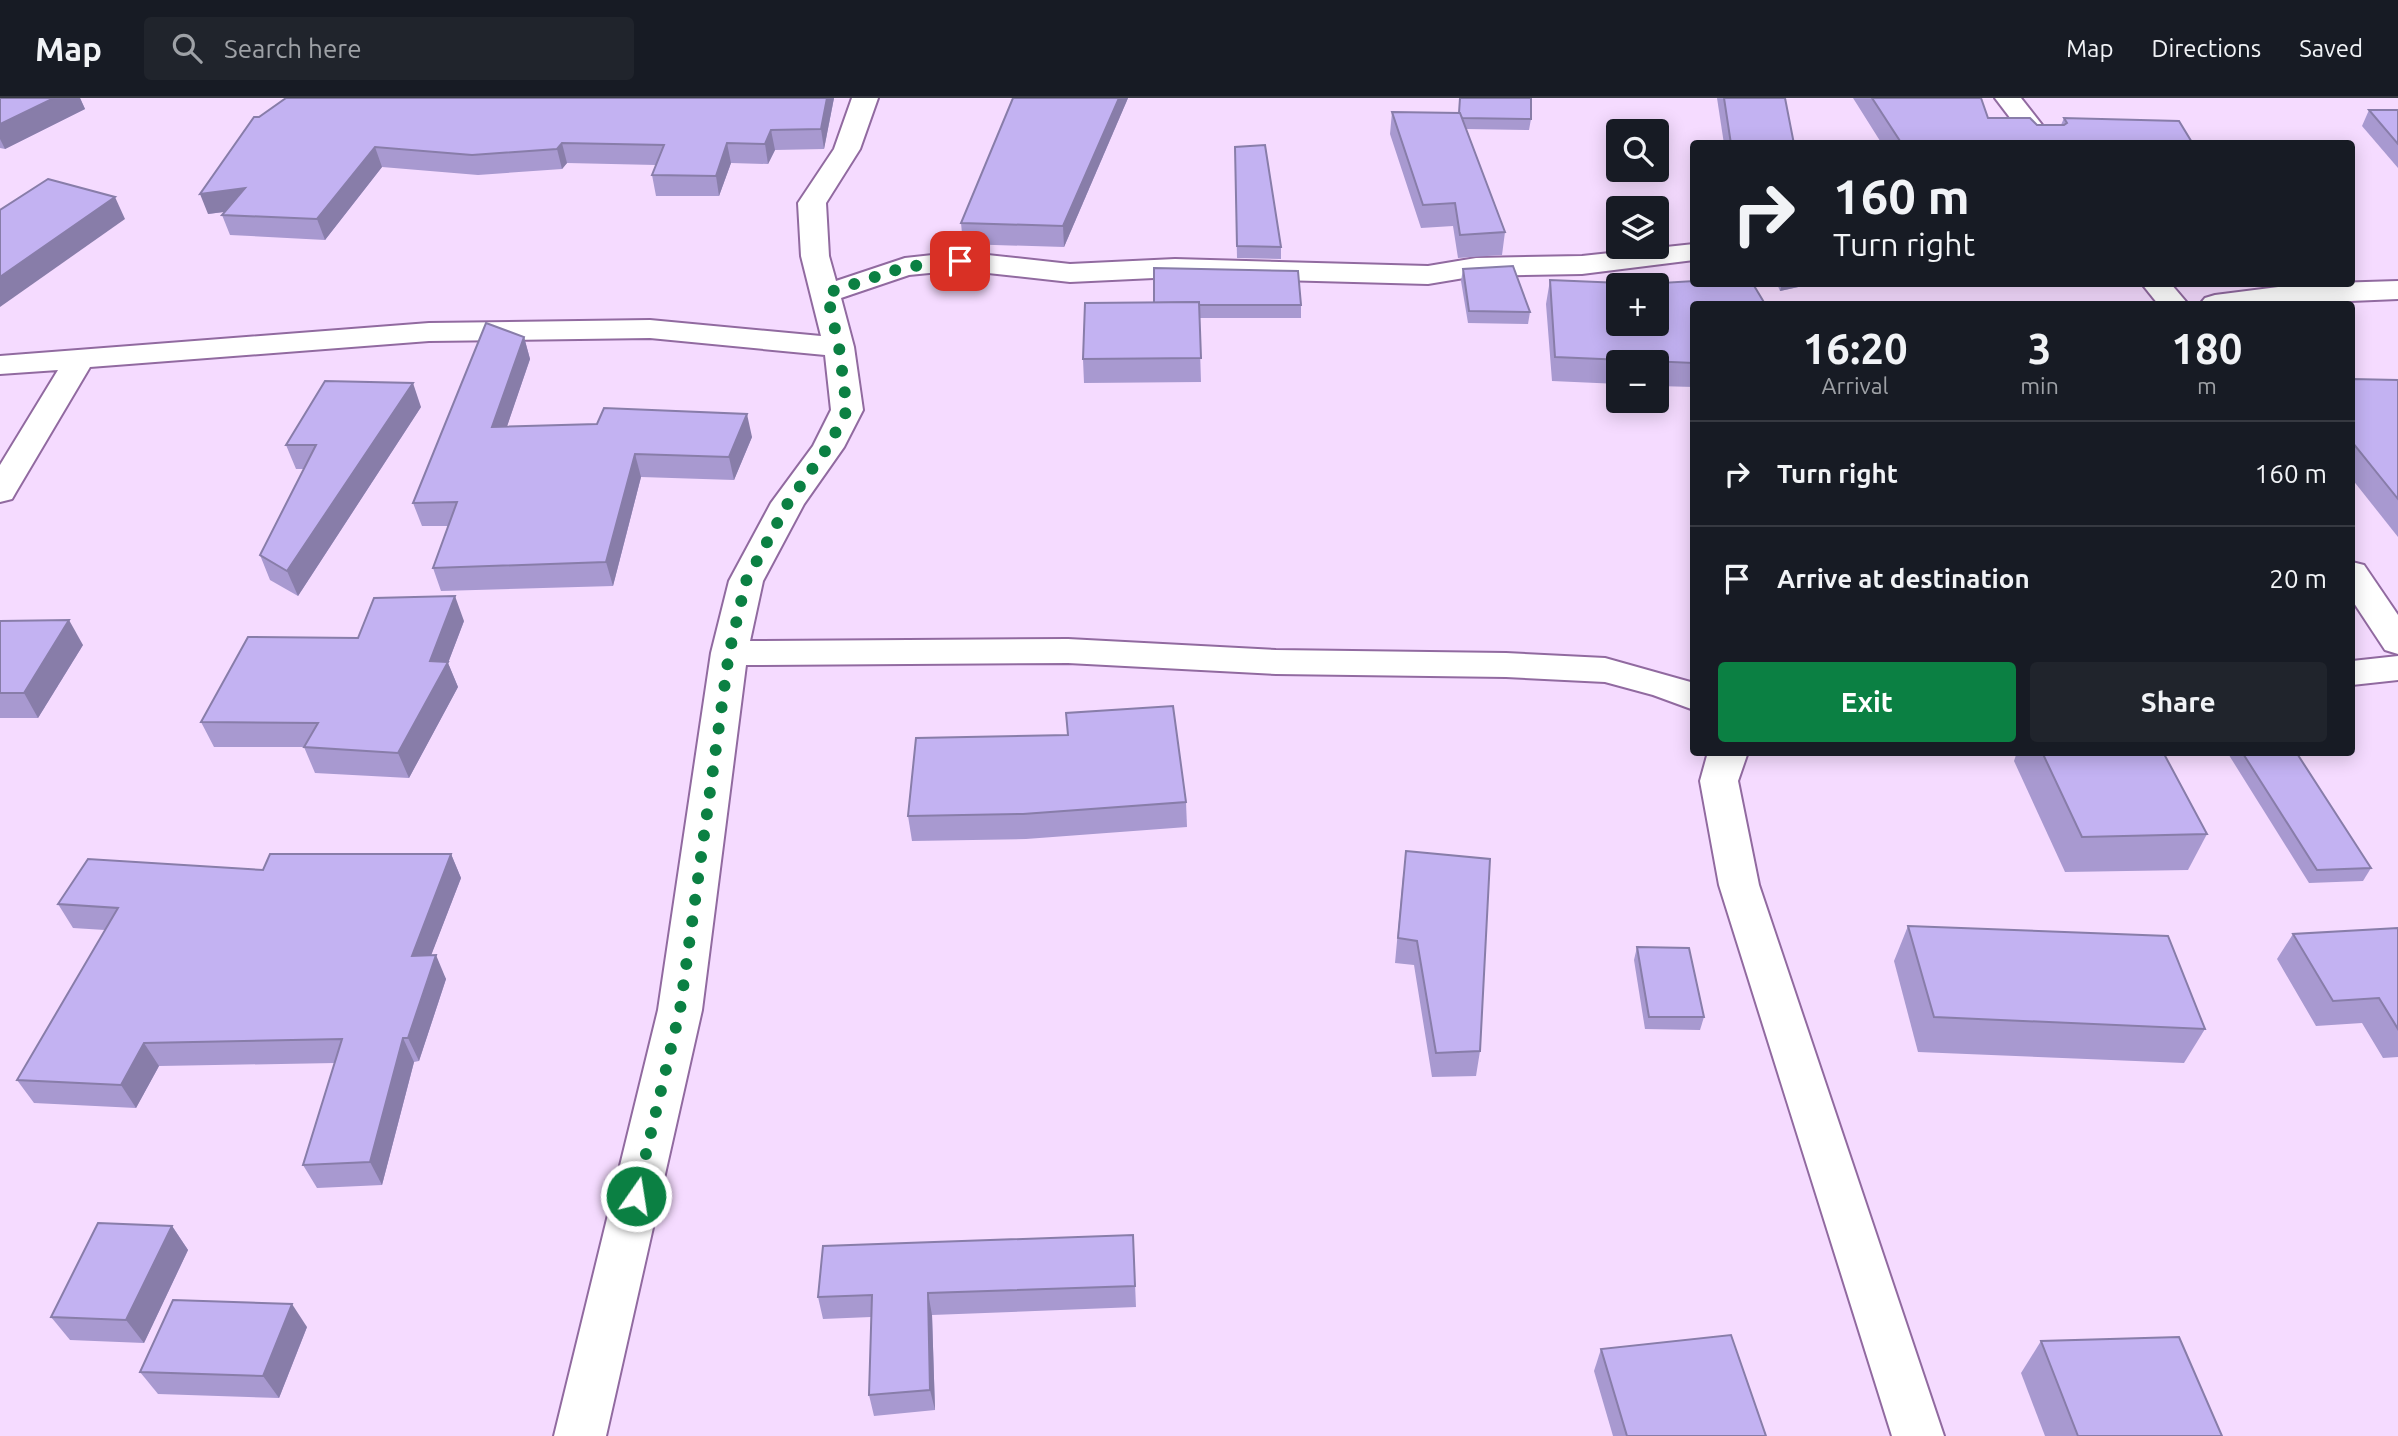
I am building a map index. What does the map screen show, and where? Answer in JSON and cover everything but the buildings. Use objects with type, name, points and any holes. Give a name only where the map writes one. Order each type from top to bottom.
[{"type":"street","points":[[580,1436],[680,1010],[729,653],[746,581],[788,503],[828,447],[847,410],[839,347],[827,293],[815,256],[812,203],[846,149],[865,98]]},
{"type":"street","points":[[2008,98],[2041,140]]},
{"type":"street","points":[[827,293],[905,267],[960,261],[1070,273],[1175,268],[1427,275],[1476,267],[1582,265],[1690,252]]},
{"type":"street","points":[[2159,287],[2170,301]]},
{"type":"street","points":[[2238,301],[2301,293],[2398,290]]},
{"type":"street","points":[[0,365],[429,332],[650,330],[839,347]]},
{"type":"street","points":[[0,492],[78,361]]},
{"type":"street","points":[[2355,578],[2398,642]]},
{"type":"street","points":[[729,653],[1068,651],[1276,662],[1506,665],[1605,670],[1664,684],[1690,695]]},
{"type":"street","points":[[2355,673],[2398,668]]},
{"type":"street","points":[[1725,756],[1719,781],[1739,886],[1918,1436]]},
{"type":"route","points":[[636,1196],[680,1010],[729,653],[746,581],[788,503],[828,447],[847,410],[839,347],[827,293],[905,267],[960,261]]}]
